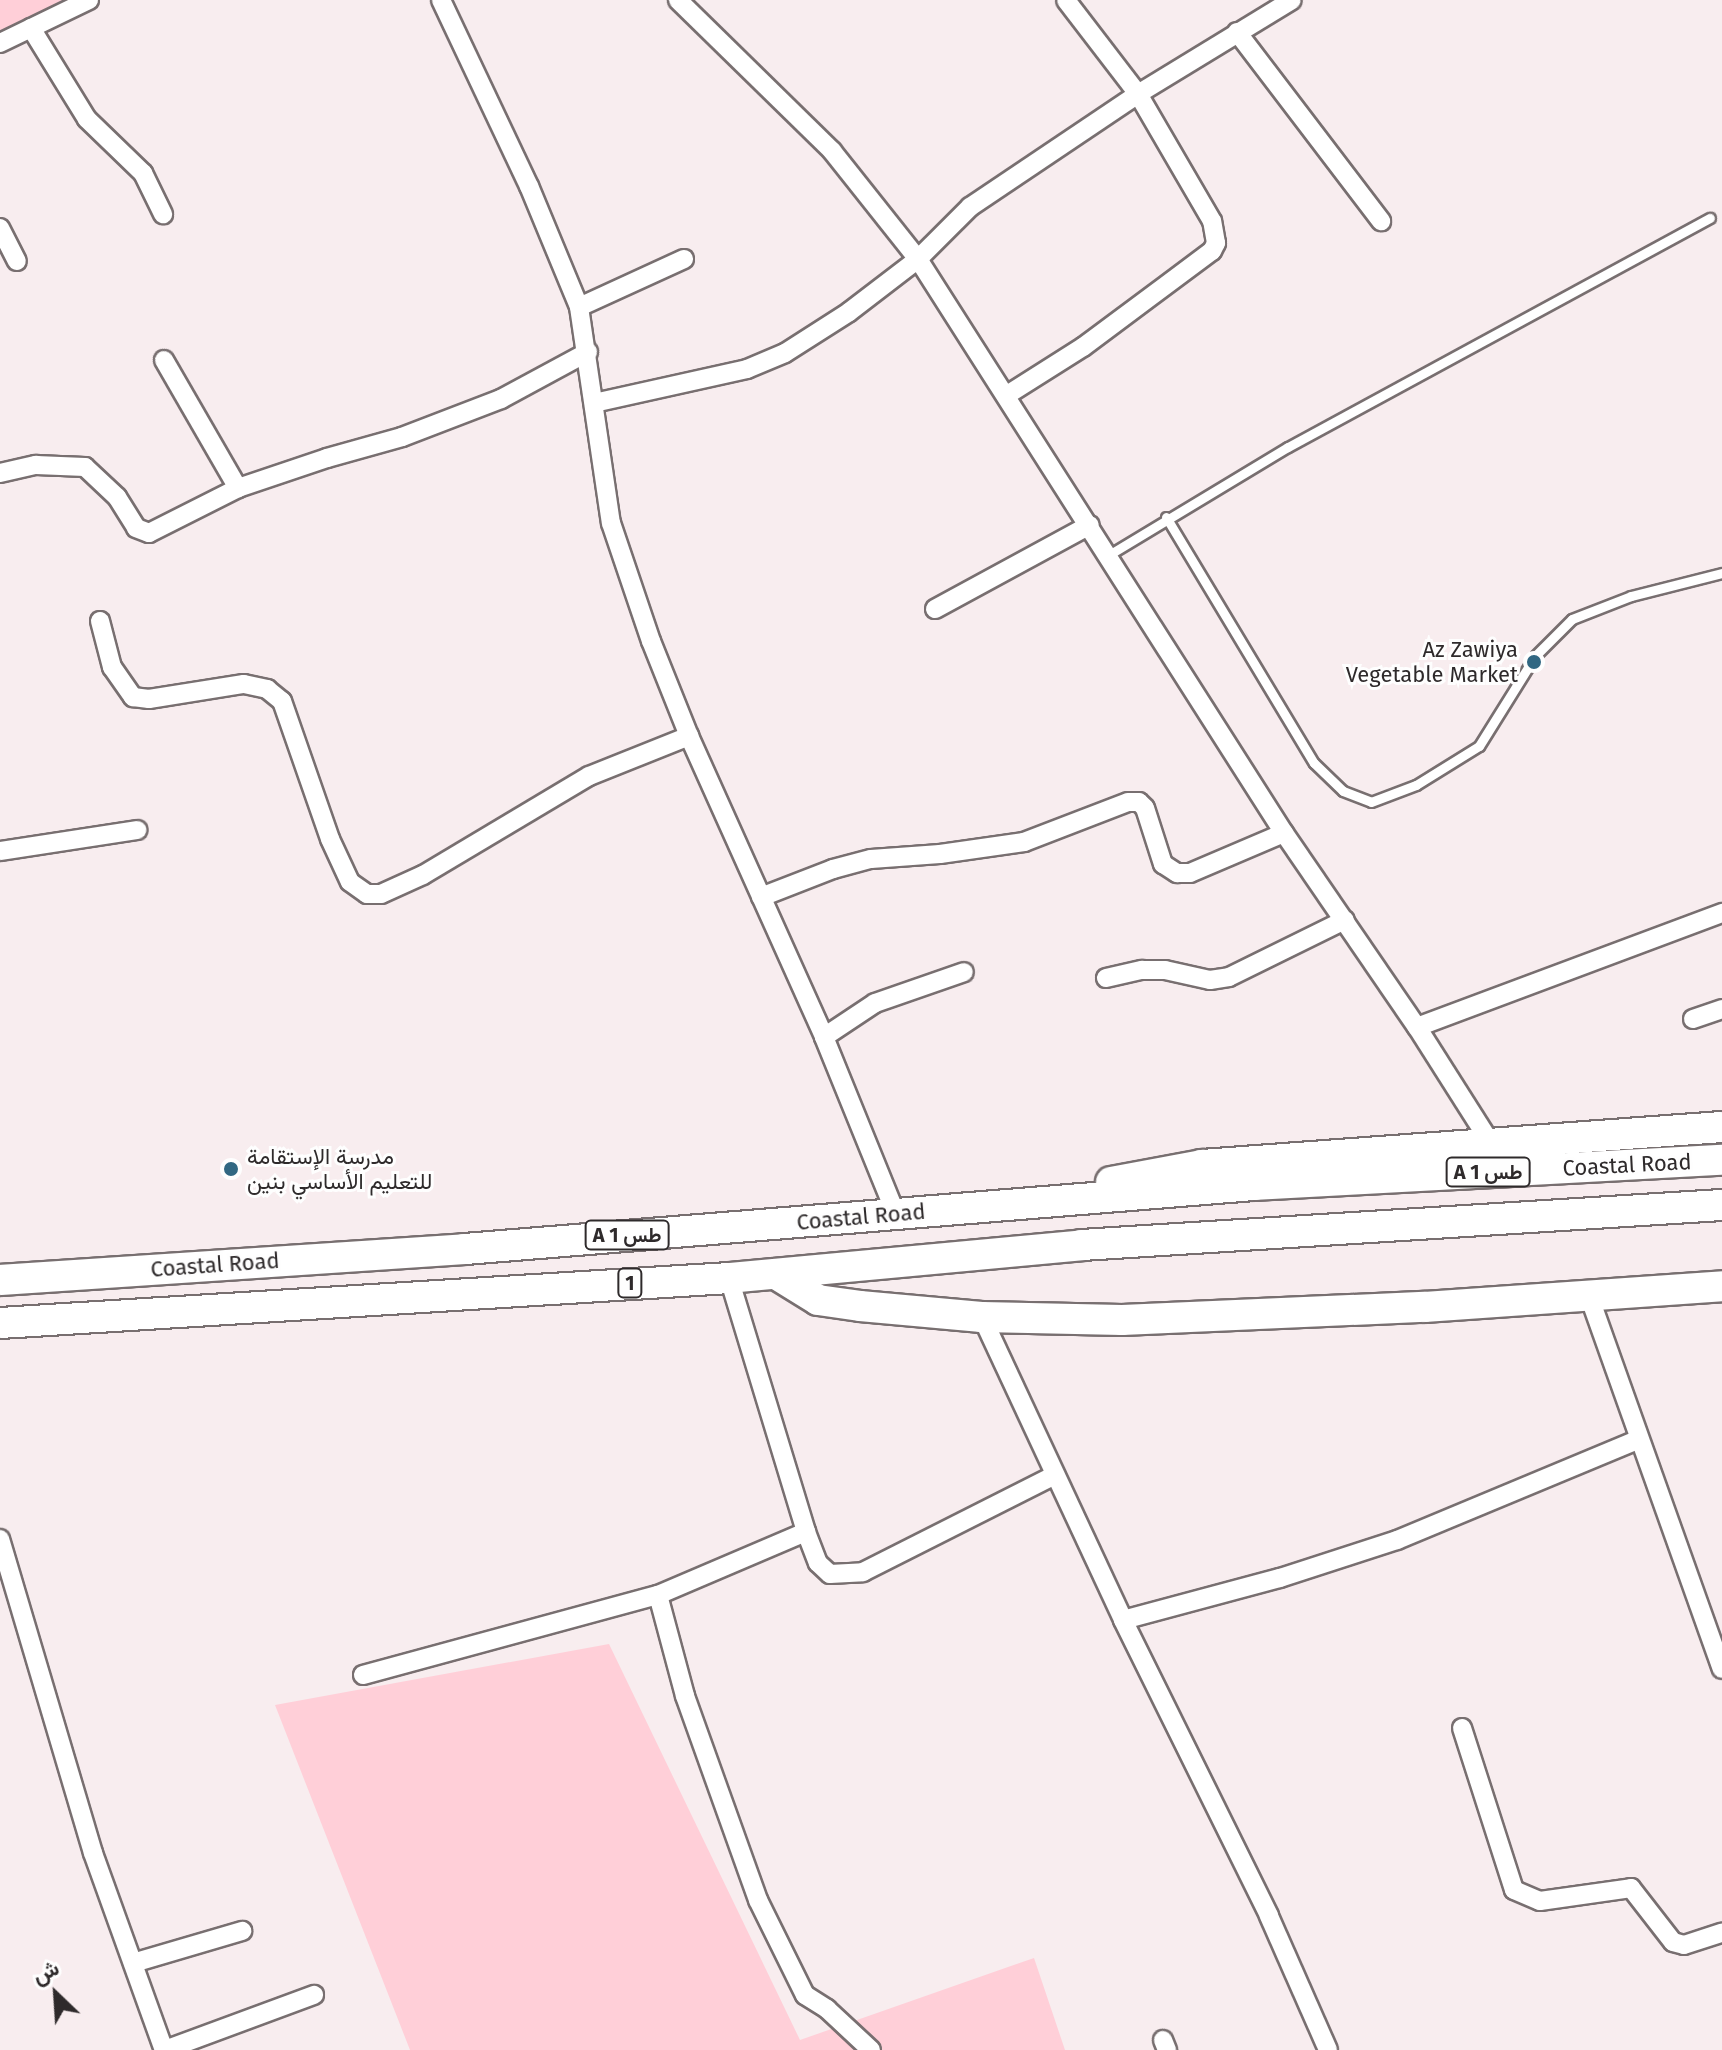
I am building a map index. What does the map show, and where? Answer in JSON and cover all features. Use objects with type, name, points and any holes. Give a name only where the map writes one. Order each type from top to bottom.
[{"type":"highway","points":[[1037,1202],[1148,1172],[1202,1165],[1722,1127]]},
{"type":"highway","name":"Coastal Road","points":[[0,1280],[450,1250],[1254,1185],[1722,1160]]},
{"type":"highway","name":"Coastal Road","points":[[3,1324],[729,1278],[1082,1245],[1722,1205]]},
{"type":"highway","points":[[776,1274],[818,1300],[982,1317],[1122,1320],[1425,1307],[1588,1293],[1722,1286]]},
{"type":"street","points":[[0,43],[89,0]]},
{"type":"street","points":[[441,0],[529,186],[579,307],[611,523],[651,641],[689,736],[824,1037],[896,1214]]},
{"type":"street","points":[[678,0],[832,151],[918,259],[1284,833],[1417,1027],[1490,1142]]},
{"type":"street","points":[[1007,395],[1083,347],[1212,251],[1216,243],[1212,221],[1138,94],[1066,0]]},
{"type":"street","points":[[594,403],[649,393],[766,362],[849,312],[918,259],[970,207],[1138,94],[1292,0]]},
{"type":"street","points":[[31,28],[87,119],[143,173],[163,214]]},
{"type":"street","points":[[1237,32],[1381,221]]},
{"type":"street","points":[[0,228],[17,261]]},
{"type":"street","points":[[579,307],[684,259]]},
{"type":"street","points":[[0,473],[36,465],[85,467],[117,497],[136,528],[149,533],[238,488],[416,432],[501,399],[588,352]]},
{"type":"street","points":[[164,360],[238,488]]},
{"type":"street","points":[[935,609],[1090,525]]},
{"type":"street","points":[[100,621],[112,667],[133,697],[149,699],[244,684],[267,689],[282,701],[330,839],[350,882],[367,894],[381,894],[423,875],[589,776],[689,736]]},
{"type":"street","points":[[761,897],[833,869],[871,859],[940,854],[1024,842],[1128,802],[1139,802],[1145,808],[1163,864],[1177,873],[1190,873],[1284,833]]},
{"type":"street","points":[[0,851],[137,830]]},
{"type":"street","points":[[1417,1027],[1722,913]]},
{"type":"street","points":[[1106,978],[1142,970],[1165,970],[1210,980],[1229,977],[1345,920]]},
{"type":"street","points":[[824,1037],[875,1003],[964,972]]},
{"type":"street","points":[[1693,1019],[1722,1009]]},
{"type":"street","points":[[729,1278],[806,1532],[818,1563],[830,1574],[863,1572],[1055,1475]]},
{"type":"street","points":[[1588,1293],[1637,1440],[1722,1669]]},
{"type":"street","points":[[982,1317],[1123,1620],[1269,1916],[1328,2050]]},
{"type":"street","points":[[1123,1620],[1280,1578],[1397,1540],[1637,1440]]},
{"type":"street","points":[[363,1675],[658,1595],[806,1532]]},
{"type":"street","points":[[0,1539],[4,1565],[93,1853],[165,2050],[314,1995]]},
{"type":"street","points":[[658,1595],[685,1696],[758,1900],[805,1995],[827,2009],[871,2050]]},
{"type":"street","points":[[1462,1728],[1514,1890],[1540,1901],[1631,1888],[1673,1942],[1684,1945],[1722,1933]]},
{"type":"street","points":[[133,1963],[242,1931]]},
{"type":"lane","points":[[1107,556],[1166,517],[1710,218]]},
{"type":"lane","points":[[1166,517],[1314,763],[1343,791],[1371,802],[1416,785],[1479,746],[1535,656],[1572,619],[1631,596],[1722,573]]},
{"type":"shaded area","points":[[0,0],[65,0],[0,31]]},
{"type":"shaded area","points":[[609,1644],[800,2040],[1034,1958],[1065,2050],[410,2050],[275,1705]]},
{"type":"place","name":"Az Zawiya Vegetable Market","points":[[1534,662]]},
{"type":"place","name":"مدرسة اﻹستقامة للتعليم اﻷساسي بنين","points":[[231,1169]]}]
